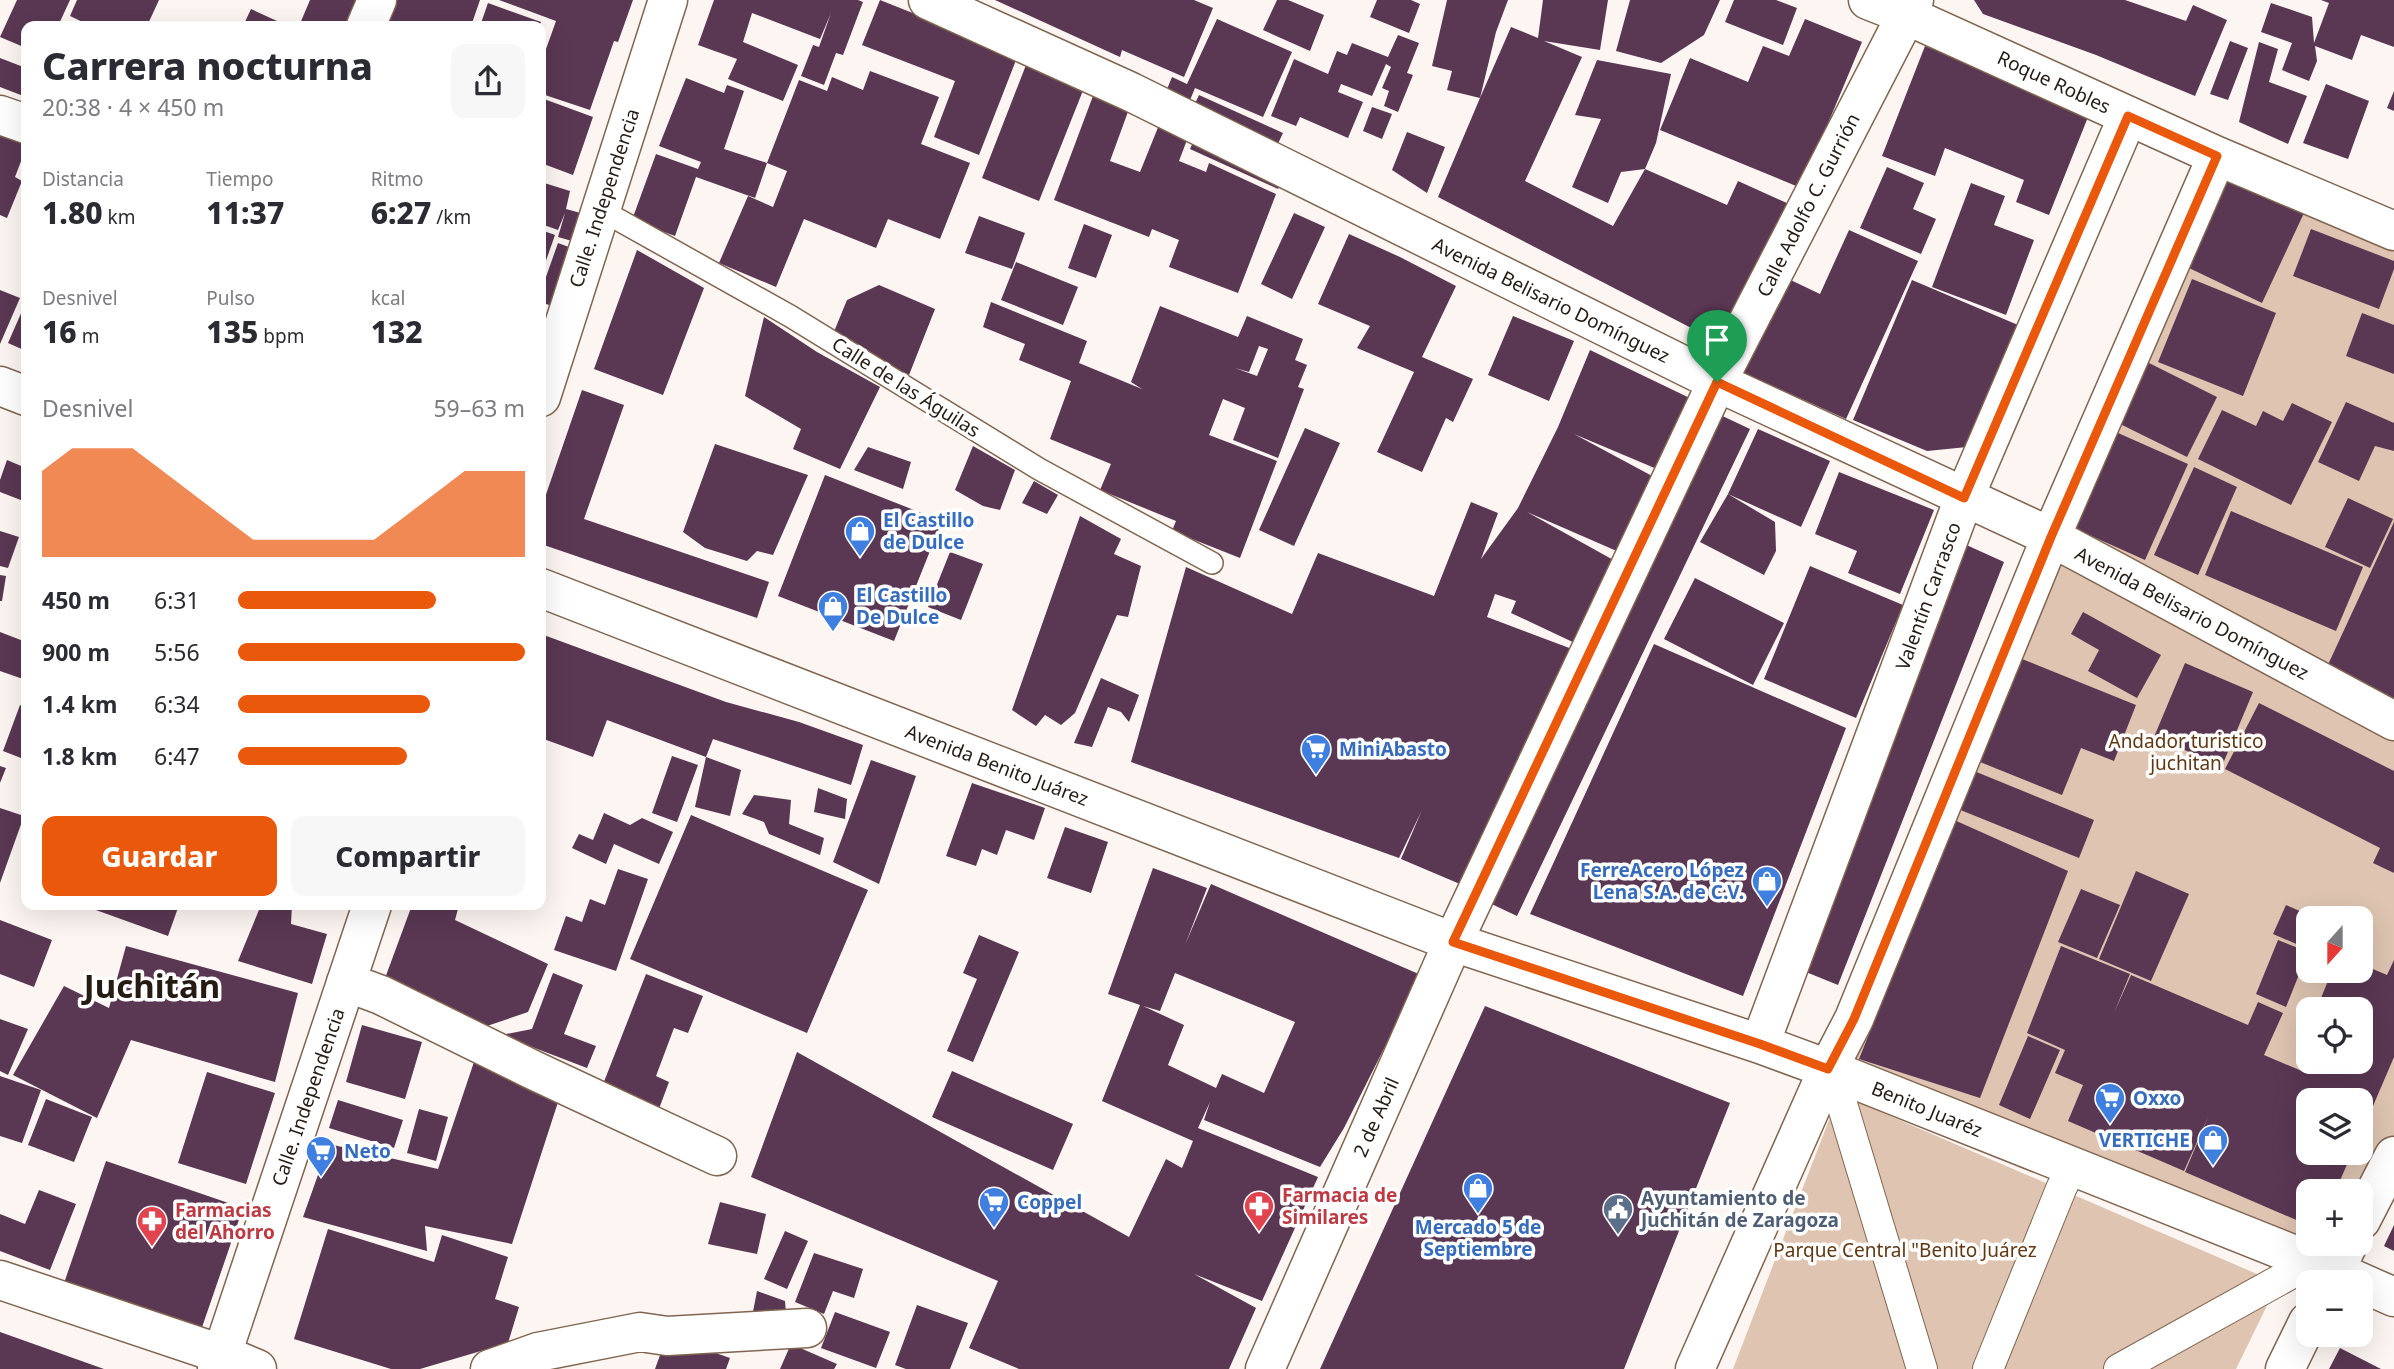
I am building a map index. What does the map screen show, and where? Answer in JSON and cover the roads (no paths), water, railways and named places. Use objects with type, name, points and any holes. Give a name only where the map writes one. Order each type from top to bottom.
[{"type":"street","points":[[368,21],[377,0]]},
{"type":"street","name":"Calle. Independencia","points":[[546,381],[668,0]]},
{"type":"street","name":"Avenida Belisario Domínguez","points":[[928,0],[1131,92],[1717,382],[2051,537],[2394,721]]},
{"type":"street","name":"Roque Robles","points":[[1868,0],[1910,8],[2128,116],[2394,231]]},
{"type":"street","name":"Calle Adolfo C. Gurrión","points":[[1453,942],[1717,382],[1910,8]]},
{"type":"street","points":[[0,115],[21,122]]},
{"type":"street","name":"Valentín Carrasco","points":[[1760,1044],[1964,498],[2128,116]]},
{"type":"street","points":[[1695,1369],[1828,1069],[1854,1019],[2051,537],[2217,156]]},
{"type":"street","points":[[0,386],[21,394]]},
{"type":"street","name":"Avenida Benito Juárez","points":[[546,590],[1453,942]]},
{"type":"street","name":"Calle. Independencia","points":[[219,1362],[370,910]]},
{"type":"street","name":"Benito Juaréz","points":[[1453,942],[1828,1069],[2072,1167],[2331,1265],[2394,1297]]},
{"type":"street","name":"2 de Abril","points":[[1265,1369],[1453,942]]},
{"type":"street","points":[[346,982],[381,995],[533,1070],[718,1156]]},
{"type":"street","points":[[1828,1069],[1839,1094],[1922,1369]]},
{"type":"street","points":[[2373,1197],[2394,1156]]},
{"type":"street","points":[[1988,1369],[2072,1167]]},
{"type":"street","points":[[2119,1369],[2331,1265]]},
{"type":"street","points":[[0,1280],[219,1362],[257,1369]]},
{"type":"street","points":[[490,1369],[538,1352],[639,1332],[667,1336],[807,1328]]},
{"type":"street","points":[[2284,1369],[2296,1346]]},
{"type":"lane","name":"Calle de las Águilas","points":[[601,210],[790,316],[1039,469],[1212,563]]},
{"type":"place","name":"El Castillo de Dulce","points":[[860,558]]},
{"type":"place","name":"El Castillo De Dulce","points":[[833,633]]},
{"type":"place","name":"MiniAbasto","points":[[1316,776]]},
{"type":"place","name":"FerreAcero López Lena S.A. de C.V.","points":[[1767,908]]},
{"type":"place","name":"Oxxo","points":[[2110,1125]]},
{"type":"place","name":"VERTICHE","points":[[2213,1167]]},
{"type":"place","name":"Neto","points":[[321,1178]]},
{"type":"place","name":"Mercado 5 de Septiembre","points":[[1478,1215]]},
{"type":"place","name":"Coppel","points":[[994,1229]]},
{"type":"place","name":"Farmacia de Similares","points":[[1259,1233]]},
{"type":"place","name":"Ayuntamiento de Juchitán de Zaragoza","points":[[1618,1236]]},
{"type":"place","name":"Farmacias del Ahorro","points":[[152,1248]]},
{"type":"district","name":"Juchitán","points":[[152,986]]},
{"type":"park label","name":"Andador turistico juchitan","points":[[2186,752]]},
{"type":"park label","name":"Parque Central \"Benito Juárez","points":[[1905,1250]]}]
